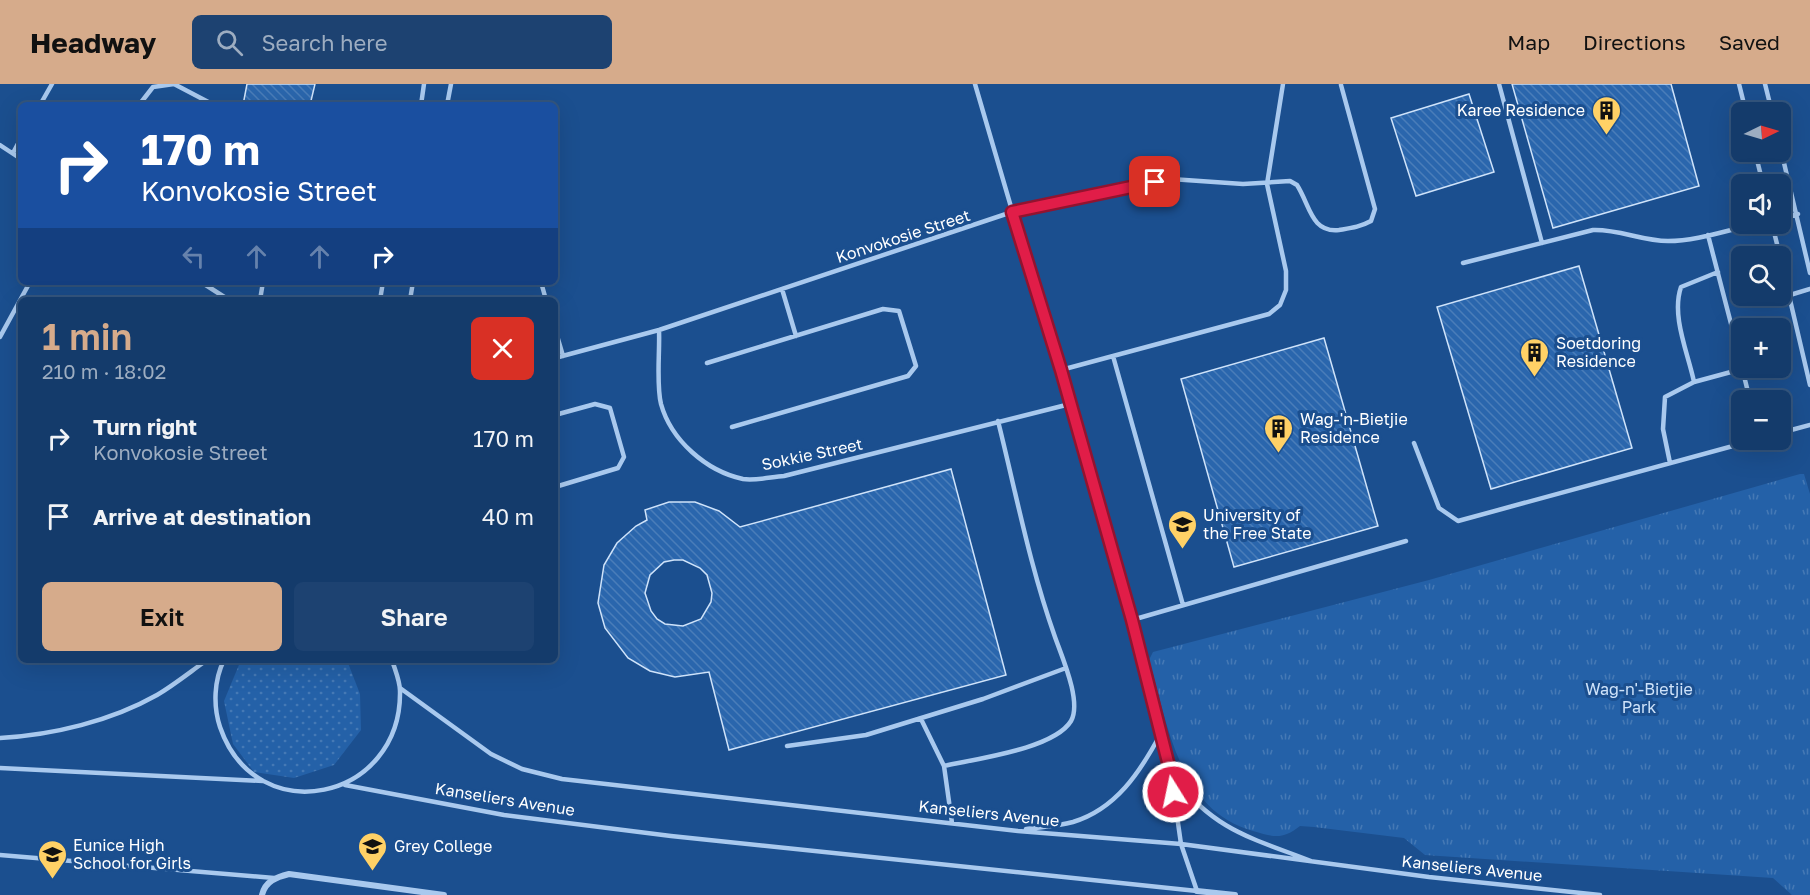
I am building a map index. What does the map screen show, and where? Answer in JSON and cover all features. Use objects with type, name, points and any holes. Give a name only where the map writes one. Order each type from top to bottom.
[{"type":"street","points":[[262,895],[263,890],[274,878],[289,874],[444,895]]},
{"type":"street","name":"Kanseliers Avenue","points":[[1197,891],[1235,895]]},
{"type":"lane","points":[[42,102],[52,84]]},
{"type":"lane","points":[[141,102],[153,87],[174,84],[208,102]]},
{"type":"lane","points":[[421,102],[424,84]]},
{"type":"lane","points":[[448,102],[451,84]]},
{"type":"lane","points":[[975,84],[1061,370],[1132,620],[1171,774],[1181,844],[1197,891]]},
{"type":"lane","points":[[1061,370],[1269,314],[1280,305],[1286,290],[1286,271],[1267,184],[1283,84]]},
{"type":"lane","points":[[1499,84],[1542,243]]},
{"type":"lane","points":[[1739,84],[1744,102]]},
{"type":"lane","points":[[1765,84],[1770,102]]},
{"type":"lane","name":"Konvokosie Street","points":[[558,357],[660,330],[1012,212],[1172,179],[1267,184],[1290,182],[1297,185],[1316,222],[1326,231],[1359,227],[1371,221],[1375,209],[1341,85]]},
{"type":"lane","points":[[13,153],[18,144]]},
{"type":"lane","points":[[0,145],[18,157]]},
{"type":"lane","points":[[1784,162],[1810,273]]},
{"type":"lane","points":[[1791,216],[1798,214]]},
{"type":"lane","points":[[1463,264],[1593,230],[1608,229],[1667,241],[1731,230]]},
{"type":"lane","points":[[1708,235],[1731,324]]},
{"type":"lane","points":[[1695,382],[1677,314],[1677,297],[1681,287],[1718,272]]},
{"type":"lane","points":[[206,285],[224,297]]},
{"type":"lane","points":[[782,289],[796,336]]},
{"type":"lane","points":[[1791,295],[1810,289]]},
{"type":"lane","points":[[1791,300],[1810,385]]},
{"type":"lane","points":[[0,337],[18,304]]},
{"type":"lane","points":[[707,363],[883,309],[898,312],[916,366],[908,376],[732,427]]},
{"type":"lane","name":"Sokkie Street","points":[[660,330],[661,403],[674,432],[694,455],[718,471],[745,479],[784,476],[1070,404]]},
{"type":"lane","points":[[558,339],[563,356]]},
{"type":"lane","points":[[1113,356],[1183,605]]},
{"type":"lane","points":[[1670,463],[1663,429],[1665,398],[1695,382],[1731,371]]},
{"type":"lane","points":[[558,415],[595,404],[610,408],[624,457],[618,468],[558,486]]},
{"type":"lane","points":[[944,766],[1035,744],[1053,736],[1070,722],[1074,710],[1066,668],[1047,613],[998,421]]},
{"type":"lane","points":[[1791,430],[1810,425]]},
{"type":"lane","points":[[1414,443],[1439,508],[1458,521],[1731,446]]},
{"type":"lane","points":[[1132,620],[1406,541]]},
{"type":"lane","points":[[0,738],[26,736],[74,727],[118,712],[157,695],[203,663]]},
{"type":"lane","name":"Kanseliers Avenue","points":[[223,663],[215,689],[216,716],[225,742],[241,764],[263,781]]},
{"type":"lane","name":"Kanseliers Avenue","points":[[0,768],[263,781],[289,790],[318,792],[345,785],[370,769],[388,745],[399,718],[400,688],[393,663]]},
{"type":"lane","points":[[787,746],[866,735],[921,719],[1066,668]]},
{"type":"lane","name":"Kanseliers Avenue","points":[[400,688],[491,754],[522,770],[562,779],[1018,831],[1181,844],[1320,864],[1600,895]]},
{"type":"lane","points":[[921,719],[944,766],[952,823]]},
{"type":"lane","points":[[1018,831],[1072,822],[1091,815],[1132,780],[1160,735]]},
{"type":"lane","points":[[1171,774],[1191,799],[1214,820],[1234,832],[1320,864]]},
{"type":"lane","name":"Kanseliers Avenue","points":[[345,785],[526,818],[1197,891]]},
{"type":"lane","points":[[0,855],[274,878]]},
{"type":"green space","name":"Wag-n'-Bietjie Park","points":[[1804,474],[1810,494],[1810,895],[1792,895],[1773,878],[1425,855],[1404,838],[1314,827],[1300,826],[1288,834],[1267,835],[1228,820],[1208,804],[1192,785],[1180,762],[1170,737],[1149,660],[1153,652],[1429,580]]},
{"type":"green space","points":[[240,663],[348,663],[360,694],[361,730],[334,765],[294,778],[254,772],[233,744],[224,701]]},
{"type":"building","points":[[247,84],[315,84],[311,102],[244,102]]},
{"type":"building","name":"Karee Residence","points":[[1512,84],[1671,84],[1699,186],[1553,228]]},
{"type":"building","points":[[1469,94],[1494,172],[1416,196],[1391,118]]},
{"type":"building","name":"Soetdoring Residence","points":[[1579,266],[1632,448],[1491,489],[1437,307]]},
{"type":"building","name":"Wag-'n-Bietjie Residence","points":[[1324,338],[1378,526],[1234,567],[1181,379]]},
{"type":"building","points":[[951,469],[1006,675],[729,750],[709,672],[675,677],[650,671],[628,658],[605,628],[598,603],[604,565],[617,543],[636,526],[647,520],[645,510],[669,502],[695,502],[719,511],[740,527]],"holes":[[[683,560],[700,568],[707,575],[712,593],[711,602],[701,619],[683,626],[665,624],[651,611],[645,593],[650,575],[664,562]]]},
{"type":"place","name":"Karee Residence","points":[[1606,136]]},
{"type":"place","name":"Soetdoring Residence","points":[[1535,378]]},
{"type":"place","name":"Wag-'n-Bietjie Residence","points":[[1279,454]]},
{"type":"place","name":"University of the Free State","points":[[1182,550]]},
{"type":"place","name":"Grey College","points":[[373,872]]},
{"type":"place","name":"Eunice High School for Girls","points":[[52,880]]},
{"type":"route","points":[[1155,182],[1012,212],[1061,370],[1132,620],[1171,774],[1173,792]]}]
